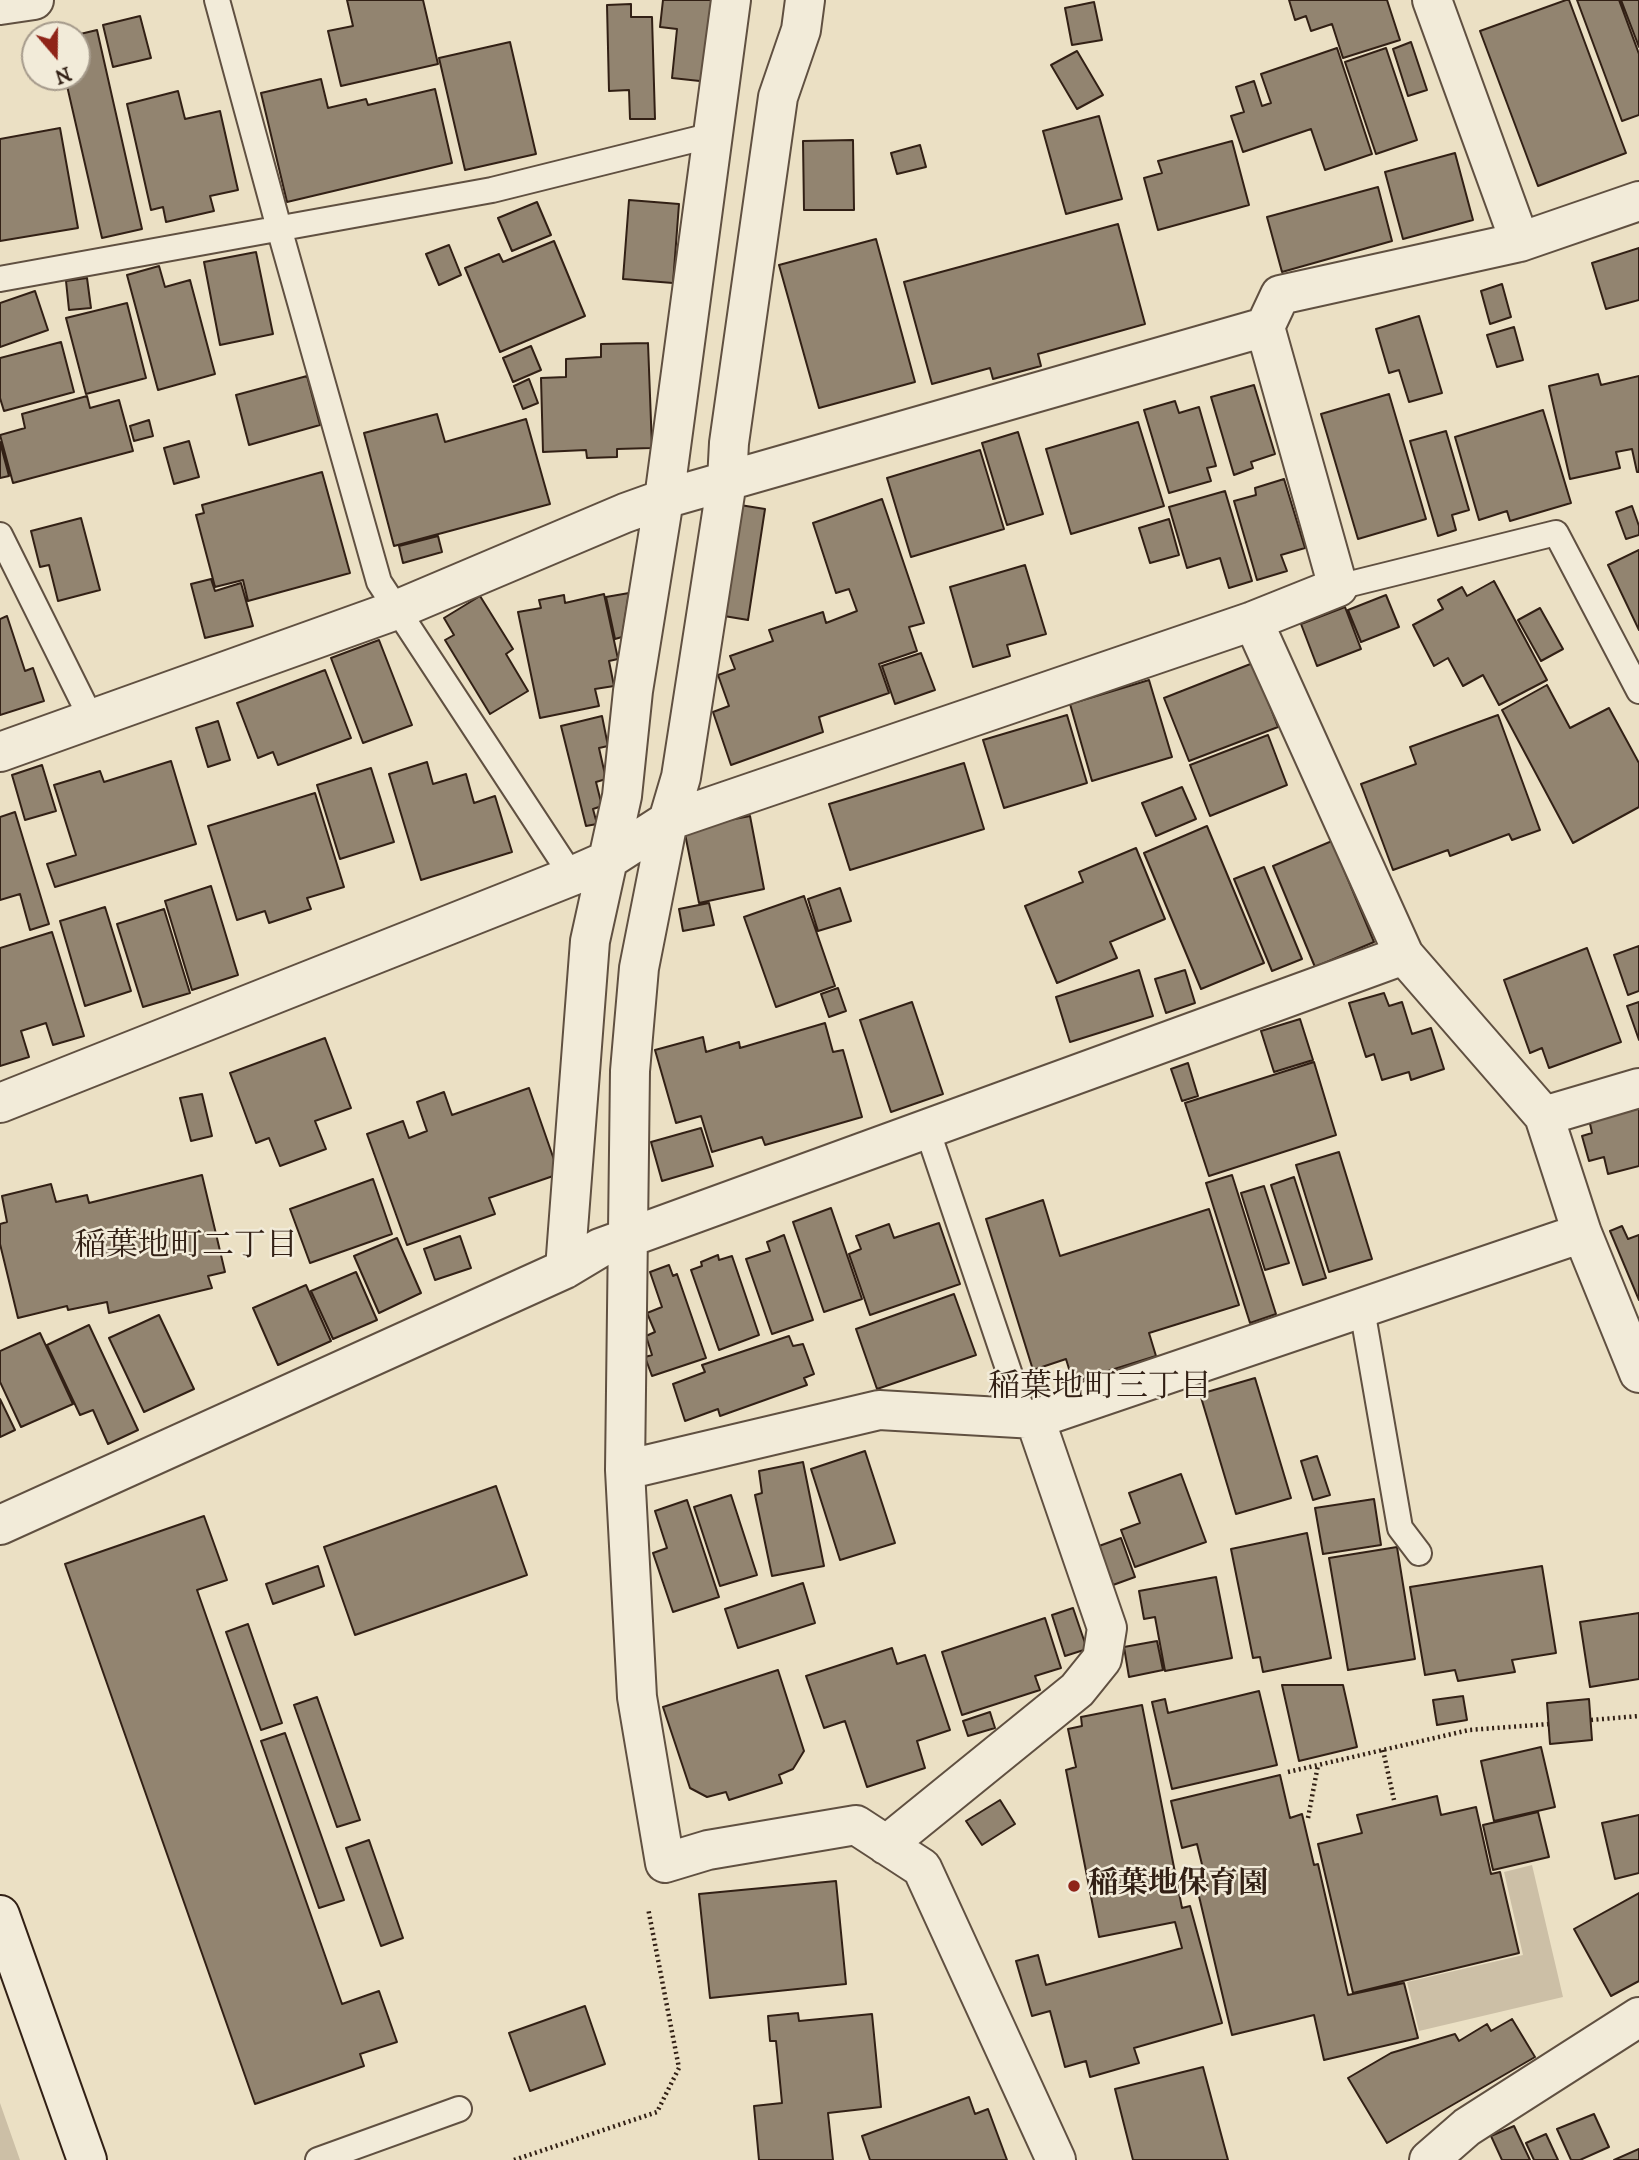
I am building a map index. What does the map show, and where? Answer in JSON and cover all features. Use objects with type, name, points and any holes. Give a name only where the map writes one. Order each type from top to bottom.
[{"type":"street","points":[[0,5],[34,0]]},
{"type":"street","points":[[565,1269],[590,941],[589,869],[622,796],[633,691],[664,499],[731,0]]},
{"type":"street","points":[[805,0],[801,30],[778,97],[729,443],[727,481],[681,777],[668,821],[639,968],[630,1071],[625,1470],[636,1697],[665,1863],[708,1850],[856,1825],[922,1868],[1056,2160]]},
{"type":"street","points":[[1432,0],[1520,242]]},
{"type":"street","points":[[0,1103],[589,869],[668,821],[1253,621],[1338,587],[1265,327],[1280,295],[1520,242],[1639,201]]},
{"type":"street","points":[[0,752],[396,610],[664,499],[1265,327]]},
{"type":"street","points":[[1253,621],[1404,955],[1544,1116],[1582,1233],[1639,1373]]},
{"type":"street","points":[[0,1525],[565,1269],[600,1248],[1404,955]]},
{"type":"street","points":[[1544,1116],[1639,1088]]},
{"type":"street","points":[[625,1470],[879,1410],[1030,1419],[1582,1233]]},
{"type":"street","points":[[887,1845],[1077,1690],[1102,1659],[1107,1629],[1030,1419]]},
{"type":"street","points":[[0,1915],[87,2160]]},
{"type":"street","points":[[1429,2160],[1467,2127],[1639,2017]]},
{"type":"lane","points":[[217,0],[379,582],[396,610],[589,869]]},
{"type":"lane","points":[[0,279],[492,190],[713,135]]},
{"type":"lane","points":[[1338,587],[1556,533],[1639,691]]},
{"type":"lane","points":[[0,535],[92,720]]},
{"type":"lane","points":[[927,1129],[1030,1419]]},
{"type":"lane","points":[[1362,1309],[1400,1528],[1419,1553]]},
{"type":"lane","points":[[318,2160],[459,2109]]},
{"type":"path","points":[[1591,1720],[1639,1716]]},
{"type":"path","points":[[1288,1772],[1469,1730],[1549,1724]]},
{"type":"path","points":[[1383,1750],[1394,1800]]},
{"type":"path","points":[[1308,1818],[1318,1765]]},
{"type":"shaded area","points":[[1532,1865],[1563,1997],[1419,2031],[1407,1982],[1523,1955],[1504,1872]]},
{"type":"shaded area","points":[[0,2103],[20,2160],[0,2160]]},
{"type":"building","points":[[347,0],[423,0],[438,64],[341,86],[328,31],[353,26]]},
{"type":"building","points":[[663,0],[718,0],[709,82],[672,78],[677,29],[660,27]]},
{"type":"building","points":[[1289,0],[1387,0],[1400,40],[1343,58],[1332,24],[1311,31],[1306,16],[1295,20]]},
{"type":"building","points":[[1569,0],[1626,153],[1538,186],[1480,31]]},
{"type":"building","points":[[1577,0],[1619,0],[1639,54],[1639,115],[1622,121]]},
{"type":"building","points":[[1621,0],[1639,0],[1639,47]]},
{"type":"building","points":[[1094,2],[1102,40],[1072,45],[1065,8]]},
{"type":"building","points":[[631,4],[631,17],[652,17],[655,119],[630,119],[629,90],[609,91],[607,5]]},
{"type":"building","points":[[140,16],[151,58],[113,67],[103,25]]},
{"type":"building","points":[[97,30],[142,229],[102,238],[68,91],[91,91],[91,31]]},
{"type":"building","points":[[510,42],[536,154],[465,170],[439,58]]},
{"type":"building","points":[[1411,42],[1427,90],[1408,96],[1393,49]]},
{"type":"building","points":[[1337,48],[1372,154],[1325,170],[1311,129],[1243,152],[1231,116],[1244,112],[1236,87],[1254,81],[1262,106],[1271,103],[1261,74]]},
{"type":"building","points":[[1386,48],[1417,140],[1376,154],[1345,62]]},
{"type":"building","points":[[1077,51],[1103,95],[1077,109],[1051,65]]},
{"type":"building","points":[[321,79],[328,108],[366,99],[368,105],[435,89],[452,163],[287,202],[261,93]]},
{"type":"building","points":[[178,91],[185,119],[220,111],[238,190],[210,196],[214,211],[166,222],[163,207],[151,210],[127,104]]},
{"type":"building","points":[[1099,116],[1122,199],[1066,214],[1043,131]]},
{"type":"building","points":[[60,128],[78,228],[0,241],[0,139]]},
{"type":"building","points":[[853,140],[854,210],[804,210],[803,141]]},
{"type":"building","points":[[1232,141],[1249,205],[1158,230],[1144,178],[1162,173],[1158,161]]},
{"type":"building","points":[[920,145],[926,167],[897,174],[891,153]]},
{"type":"building","points":[[1455,153],[1473,220],[1403,239],[1385,172]]},
{"type":"building","points":[[1378,187],[1392,241],[1282,272],[1267,217]]},
{"type":"building","points":[[629,200],[679,204],[673,283],[623,279]]},
{"type":"building","points":[[537,202],[551,235],[512,251],[498,218]]},
{"type":"building","points":[[1118,224],[1145,324],[1038,354],[1041,366],[993,379],[990,368],[932,384],[904,282]]},
{"type":"building","points":[[876,239],[915,382],[819,408],[779,265]]},
{"type":"building","points":[[554,241],[585,316],[500,352],[465,268],[499,254],[503,262]]},
{"type":"building","points":[[449,245],[461,275],[439,285],[426,254]]},
{"type":"building","points":[[1639,248],[1639,300],[1606,309],[1592,263]]},
{"type":"building","points":[[256,252],[273,334],[220,345],[204,262]]},
{"type":"building","points":[[159,266],[165,287],[190,280],[215,374],[158,390],[127,275]]},
{"type":"building","points":[[87,278],[91,308],[69,310],[66,281]]},
{"type":"building","points":[[1502,284],[1511,317],[1490,324],[1481,291]]},
{"type":"building","points":[[35,291],[48,330],[0,347],[0,303]]},
{"type":"building","points":[[127,303],[146,378],[86,394],[66,318]]},
{"type":"building","points":[[1419,316],[1442,393],[1409,402],[1399,370],[1389,373],[1376,329]]},
{"type":"building","points":[[1514,327],[1523,360],[1497,367],[1487,335]]},
{"type":"building","points":[[61,342],[74,392],[4,411],[0,398],[0,358]]},
{"type":"building","points":[[648,343],[652,448],[617,449],[617,457],[587,458],[586,450],[543,452],[541,378],[566,377],[566,359],[601,357],[601,344]]},
{"type":"building","points":[[531,346],[541,370],[513,382],[503,358]]},
{"type":"building","points":[[1598,374],[1601,385],[1639,376],[1639,472],[1632,449],[1616,452],[1620,468],[1570,479],[1549,386]]},
{"type":"building","points":[[307,376],[320,425],[249,445],[236,395]]},
{"type":"building","points":[[529,379],[538,403],[523,409],[514,386]]},
{"type":"building","points":[[1254,385],[1275,454],[1251,462],[1253,468],[1234,475],[1211,397]]},
{"type":"building","points":[[1389,394],[1426,519],[1358,539],[1321,414]]},
{"type":"building","points":[[87,396],[90,408],[119,400],[133,451],[13,483],[0,435],[25,428],[22,414]]},
{"type":"building","points":[[1175,401],[1179,413],[1199,407],[1216,466],[1207,468],[1211,481],[1169,493],[1144,410]]},
{"type":"building","points":[[1543,410],[1571,503],[1510,521],[1507,511],[1479,520],[1455,437]]},
{"type":"building","points":[[437,414],[445,442],[526,419],[550,504],[394,546],[364,433]]},
{"type":"building","points":[[149,420],[153,436],[134,441],[130,426]]},
{"type":"building","points":[[1138,422],[1164,506],[1071,534],[1046,449]]},
{"type":"building","points":[[1446,431],[1469,510],[1452,515],[1456,530],[1438,536],[1410,441]]},
{"type":"building","points":[[1018,432],[1043,514],[1007,525],[982,443]]},
{"type":"building","points":[[189,441],[199,477],[174,484],[164,448]]},
{"type":"building","points":[[0,442],[9,476],[0,478]]},
{"type":"building","points":[[980,450],[1004,529],[911,557],[887,478]]},
{"type":"building","points":[[322,472],[350,573],[248,601],[243,580],[215,587],[196,515],[204,513],[202,505]]},
{"type":"building","points":[[1284,479],[1305,548],[1281,555],[1287,571],[1257,580],[1234,501],[1256,495],[1255,488]]},
{"type":"building","points":[[1225,491],[1252,581],[1229,588],[1220,558],[1187,568],[1169,507]]},
{"type":"building","points":[[882,499],[924,623],[909,627],[917,651],[879,664],[889,693],[819,717],[823,732],[731,765],[713,712],[729,706],[718,675],[735,669],[730,656],[773,641],[769,630],[823,612],[826,623],[857,611],[849,589],[836,593],[813,523]]},
{"type":"building","points":[[740,505],[765,509],[748,620],[724,616]]},
{"type":"building","points":[[1632,506],[1639,526],[1639,535],[1626,539],[1616,512]]},
{"type":"building","points":[[81,518],[100,590],[58,601],[49,565],[40,567],[31,531]]},
{"type":"building","points":[[1169,519],[1179,555],[1150,563],[1139,528]]},
{"type":"building","points":[[438,536],[442,552],[403,563],[399,546]]},
{"type":"building","points":[[1639,550],[1639,630],[1608,565]]},
{"type":"building","points":[[1025,565],[1046,634],[1007,645],[1010,656],[973,667],[950,587]]},
{"type":"building","points":[[211,579],[215,591],[241,583],[253,626],[205,638],[191,584]]},
{"type":"building","points":[[1494,581],[1547,680],[1499,705],[1483,675],[1463,686],[1448,658],[1434,666],[1413,625],[1443,609],[1438,600],[1462,587],[1467,596]]},
{"type":"building","points":[[629,593],[622,637],[615,639],[606,597]]},
{"type":"building","points":[[604,594],[618,659],[609,661],[614,686],[595,689],[599,706],[540,718],[518,612],[541,608],[539,600],[564,595],[565,603]]},
{"type":"building","points":[[1386,595],[1399,627],[1361,642],[1348,610]]},
{"type":"building","points":[[480,596],[513,649],[506,654],[528,691],[490,714],[445,640],[454,635],[444,618]]},
{"type":"building","points":[[1345,607],[1361,649],[1317,666],[1301,624]]},
{"type":"building","points":[[1540,608],[1563,649],[1541,661],[1518,620]]},
{"type":"building","points":[[7,616],[25,671],[33,668],[44,701],[0,715],[0,619]]},
{"type":"building","points":[[379,640],[412,725],[363,743],[331,658]]},
{"type":"building","points":[[921,653],[935,690],[895,704],[882,666]]},
{"type":"building","points":[[1253,663],[1278,727],[1189,761],[1164,698]]},
{"type":"building","points":[[325,670],[351,738],[278,765],[273,752],[258,758],[237,703]]},
{"type":"building","points":[[1149,680],[1172,757],[1092,781],[1070,704]]},
{"type":"building","points":[[1547,685],[1570,728],[1609,708],[1639,763],[1639,807],[1573,843],[1502,710]]},
{"type":"building","points":[[1067,715],[1087,783],[1004,808],[983,740]]},
{"type":"building","points":[[1498,715],[1540,830],[1512,840],[1509,834],[1450,856],[1448,850],[1393,870],[1361,784],[1416,764],[1410,747]]},
{"type":"building","points":[[602,716],[608,746],[599,748],[606,779],[596,782],[602,806],[593,809],[597,824],[586,826],[561,726]]},
{"type":"building","points":[[218,721],[230,760],[208,767],[196,728]]},
{"type":"building","points":[[1268,735],[1287,785],[1210,816],[1190,765]]},
{"type":"building","points":[[171,761],[196,844],[55,887],[47,864],[76,855],[54,785],[100,771],[104,782]]},
{"type":"building","points":[[427,762],[433,784],[466,774],[474,803],[495,796],[512,852],[421,880],[389,774]]},
{"type":"building","points":[[964,763],[984,829],[850,870],[829,804]]},
{"type":"building","points":[[42,765],[56,811],[25,820],[12,775]]},
{"type":"building","points":[[371,768],[394,842],[340,859],[317,785]]},
{"type":"building","points":[[1182,787],[1196,819],[1156,836],[1142,803]]},
{"type":"building","points":[[315,793],[344,887],[307,898],[311,909],[269,923],[265,911],[237,920],[208,826]]},
{"type":"building","points":[[15,812],[49,924],[30,930],[20,894],[0,900],[0,817]]},
{"type":"building","points":[[750,816],[764,889],[699,903],[684,829]]},
{"type":"building","points":[[1207,826],[1264,963],[1201,989],[1144,853]]},
{"type":"building","points":[[1332,841],[1374,942],[1315,967],[1273,866]]},
{"type":"building","points":[[1136,848],[1165,919],[1110,942],[1117,958],[1057,983],[1025,906],[1083,882],[1079,872]]},
{"type":"building","points":[[1264,867],[1302,959],[1272,971],[1234,879]]},
{"type":"building","points":[[211,886],[238,975],[192,990],[165,901]]},
{"type":"building","points":[[840,888],[851,921],[818,931],[808,899]]},
{"type":"building","points":[[804,896],[835,986],[776,1007],[744,917]]},
{"type":"building","points":[[709,903],[714,925],[683,931],[679,909]]},
{"type":"building","points":[[105,907],[131,991],[85,1006],[60,921]]},
{"type":"building","points":[[164,909],[190,993],[143,1007],[117,924]]},
{"type":"building","points":[[52,932],[84,1036],[53,1045],[46,1023],[21,1031],[29,1057],[0,1066],[0,948]]},
{"type":"building","points":[[1639,946],[1639,991],[1628,995],[1614,955]]},
{"type":"building","points":[[1587,948],[1621,1042],[1549,1068],[1542,1048],[1530,1053],[1504,980]]},
{"type":"building","points":[[1139,970],[1153,1016],[1070,1042],[1056,997]]},
{"type":"building","points":[[1185,970],[1195,1003],[1166,1013],[1155,979]]},
{"type":"building","points":[[838,988],[846,1011],[829,1017],[821,994]]},
{"type":"building","points":[[1384,993],[1389,1006],[1402,1002],[1412,1034],[1431,1028],[1444,1069],[1411,1080],[1409,1072],[1382,1080],[1374,1054],[1366,1057],[1349,1003]]},
{"type":"building","points":[[912,1002],[943,1094],[891,1112],[860,1020]]},
{"type":"building","points":[[1639,1002],[1639,1040],[1627,1006]]},
{"type":"building","points":[[1300,1019],[1313,1060],[1274,1072],[1261,1031]]},
{"type":"building","points":[[825,1023],[833,1052],[843,1050],[862,1117],[765,1145],[762,1137],[712,1152],[701,1116],[676,1123],[655,1050],[703,1037],[706,1052],[739,1042],[740,1048]]},
{"type":"building","points":[[325,1038],[351,1108],[315,1121],[326,1149],[280,1166],[269,1138],[256,1143],[230,1073]]},
{"type":"building","points":[[1314,1062],[1336,1135],[1209,1176],[1185,1103]]},
{"type":"building","points":[[1188,1063],[1198,1096],[1182,1101],[1171,1069]]},
{"type":"building","points":[[529,1088],[559,1174],[489,1198],[495,1214],[407,1245],[367,1134],[403,1121],[409,1138],[427,1131],[417,1102],[444,1092],[452,1115]]},
{"type":"building","points":[[202,1094],[212,1136],[191,1141],[180,1098]]},
{"type":"building","points":[[1639,1106],[1639,1166],[1608,1174],[1604,1157],[1589,1161],[1582,1136],[1592,1133],[1589,1119]]},
{"type":"building","points":[[701,1128],[713,1166],[662,1181],[651,1142]]},
{"type":"building","points":[[1339,1152],[1372,1259],[1329,1272],[1296,1165]]},
{"type":"building","points":[[202,1175],[225,1272],[208,1276],[212,1288],[109,1313],[107,1302],[68,1310],[67,1306],[18,1318],[0,1244],[0,1224],[7,1222],[2,1196],[51,1184],[56,1202],[87,1195],[89,1203]]},
{"type":"building","points":[[1232,1175],[1276,1314],[1250,1323],[1206,1183]]},
{"type":"building","points":[[1294,1177],[1326,1278],[1303,1285],[1271,1185]]},
{"type":"building","points":[[373,1179],[392,1234],[310,1263],[290,1209]]},
{"type":"building","points":[[1264,1186],[1289,1263],[1265,1270],[1241,1193]]},
{"type":"building","points":[[1043,1200],[1060,1256],[1209,1209],[1239,1305],[1149,1333],[1156,1356],[1073,1382],[1066,1359],[1033,1370],[986,1219]]},
{"type":"building","points":[[831,1208],[862,1299],[824,1312],[793,1222]]},
{"type":"building","points":[[939,1223],[960,1284],[870,1315],[849,1254],[861,1249],[856,1236],[889,1224],[894,1238]]},
{"type":"building","points":[[1622,1226],[1628,1239],[1639,1235],[1639,1300],[1610,1231]]},
{"type":"building","points":[[784,1235],[813,1320],[772,1334],[746,1259],[770,1251],[767,1242]]},
{"type":"building","points":[[460,1236],[471,1268],[435,1280],[424,1249]]},
{"type":"building","points":[[397,1238],[421,1293],[379,1313],[354,1256]]},
{"type":"building","points":[[718,1255],[719,1260],[732,1256],[759,1335],[719,1350],[691,1270],[702,1266],[701,1262]]},
{"type":"building","points":[[669,1265],[673,1276],[677,1274],[706,1358],[652,1376],[645,1357],[652,1355],[646,1336],[655,1332],[647,1313],[662,1307],[650,1272]]},
{"type":"building","points":[[356,1272],[377,1320],[333,1339],[311,1291]]},
{"type":"building","points":[[306,1285],[331,1341],[278,1365],[253,1308]]},
{"type":"building","points":[[954,1294],[976,1355],[877,1389],[856,1329]]},
{"type":"building","points":[[159,1315],[194,1389],[144,1412],[109,1338]]},
{"type":"building","points":[[89,1325],[138,1430],[108,1444],[93,1410],[80,1415],[47,1345]]},
{"type":"building","points":[[40,1333],[73,1404],[21,1427],[0,1382],[0,1351]]},
{"type":"building","points":[[789,1336],[793,1346],[803,1344],[814,1374],[804,1378],[807,1385],[720,1416],[718,1409],[685,1421],[673,1384],[705,1372],[702,1365]]},
{"type":"building","points":[[1255,1378],[1291,1498],[1236,1514],[1200,1394]]},
{"type":"building","points":[[0,1399],[15,1430],[0,1437]]},
{"type":"building","points":[[865,1451],[895,1543],[840,1560],[811,1469]]},
{"type":"building","points":[[1317,1456],[1330,1495],[1313,1500],[1301,1461]]},
{"type":"building","points":[[803,1462],[824,1566],[772,1576],[755,1495],[762,1493],[759,1471]]},
{"type":"building","points":[[1181,1474],[1206,1542],[1135,1567],[1121,1530],[1140,1523],[1129,1493]]},
{"type":"building","points":[[496,1486],[527,1575],[355,1635],[324,1547]]},
{"type":"building","points":[[731,1495],[757,1575],[720,1586],[694,1507]]},
{"type":"building","points":[[1374,1499],[1381,1545],[1323,1554],[1315,1508]]},
{"type":"building","points":[[687,1500],[719,1597],[673,1612],[653,1553],[667,1548],[655,1511]]},
{"type":"building","points":[[204,1516],[227,1580],[197,1590],[342,2004],[379,1991],[397,2042],[360,2054],[364,2066],[255,2104],[65,1564]]},
{"type":"building","points":[[1307,1533],[1331,1658],[1263,1672],[1260,1657],[1253,1658],[1231,1549]]},
{"type":"building","points":[[1121,1538],[1135,1577],[1113,1585],[1099,1546]]},
{"type":"building","points":[[1397,1547],[1415,1659],[1348,1670],[1329,1558]]},
{"type":"building","points":[[318,1566],[324,1586],[273,1604],[266,1584]]},
{"type":"building","points":[[1542,1566],[1556,1653],[1512,1660],[1515,1672],[1458,1681],[1455,1670],[1425,1675],[1410,1587]]},
{"type":"building","points":[[1216,1577],[1232,1658],[1165,1671],[1155,1617],[1144,1619],[1139,1591]]},
{"type":"building","points":[[803,1583],[815,1623],[738,1648],[725,1609]]},
{"type":"building","points":[[1073,1608],[1087,1649],[1065,1656],[1052,1615]]},
{"type":"building","points":[[1639,1613],[1639,1679],[1590,1687],[1580,1622]]},
{"type":"building","points":[[1045,1618],[1061,1668],[1035,1676],[1040,1690],[962,1715],[942,1652]]},
{"type":"building","points":[[248,1624],[282,1723],[261,1730],[226,1632]]},
{"type":"building","points":[[1157,1641],[1163,1670],[1129,1677],[1124,1647]]},
{"type":"building","points":[[892,1648],[897,1664],[925,1655],[950,1730],[917,1741],[925,1768],[867,1787],[845,1721],[824,1728],[806,1676]]},
{"type":"building","points":[[778,1670],[804,1751],[793,1769],[779,1775],[782,1783],[729,1800],[726,1792],[707,1797],[690,1788],[663,1707]]},
{"type":"building","points":[[1282,1685],[1343,1685],[1357,1747],[1299,1761]]},
{"type":"building","points":[[1259,1691],[1277,1765],[1172,1789],[1152,1702],[1165,1699],[1168,1713]]},
{"type":"building","points":[[1463,1696],[1467,1720],[1437,1725],[1433,1700]]},
{"type":"building","points":[[317,1697],[360,1820],[337,1827],[294,1705]]},
{"type":"building","points":[[1589,1699],[1592,1740],[1550,1744],[1547,1703]]},
{"type":"building","points":[[1142,1705],[1182,1908],[1190,1906],[1222,2023],[1134,2048],[1139,2063],[1090,2077],[1086,2061],[1065,2067],[1050,2011],[1032,2016],[1016,1961],[1038,1955],[1046,1985],[1182,1948],[1175,1922],[1099,1937],[1066,1770],[1076,1767],[1068,1729],[1082,1726],[1081,1717]]},
{"type":"building","points":[[990,1712],[995,1728],[968,1736],[963,1721]]},
{"type":"building","points":[[285,1733],[344,1900],[319,1908],[261,1741]]},
{"type":"building","points":[[1541,1747],[1555,1807],[1494,1821],[1481,1761]]},
{"type":"building","points":[[1280,1775],[1290,1818],[1302,1814],[1314,1865],[1318,1864],[1348,1995],[1404,1983],[1418,2038],[1324,2060],[1314,2015],[1232,2035],[1198,1892],[1208,1889],[1197,1844],[1182,1848],[1171,1801]]},
{"type":"building","points":[[1437,1796],[1441,1815],[1476,1807],[1491,1874],[1500,1872],[1519,1953],[1353,1993],[1318,1844],[1362,1833],[1357,1815]]},
{"type":"building","points":[[1000,1800],[1015,1824],[982,1845],[966,1821]]},
{"type":"building","points":[[1538,1812],[1549,1857],[1493,1870],[1483,1825]]},
{"type":"building","points":[[1639,1815],[1639,1873],[1615,1879],[1602,1823]]},
{"type":"building","points":[[369,1840],[403,1938],[381,1946],[346,1848]]},
{"type":"building","points":[[836,1881],[846,1984],[710,1998],[699,1894]]},
{"type":"building","points":[[1639,1893],[1639,1981],[1611,1996],[1574,1929]]},
{"type":"building","points":[[585,2006],[605,2064],[530,2091],[509,2033]]},
{"type":"building","points":[[798,2013],[799,2021],[872,2014],[881,2107],[828,2113],[833,2160],[759,2160],[754,2106],[782,2103],[776,2041],[770,2041],[768,2016]]},
{"type":"building","points":[[1512,2019],[1535,2057],[1387,2143],[1348,2078],[1391,2053],[1455,2034],[1459,2041],[1487,2024],[1491,2031]]},
{"type":"building","points":[[1203,2067],[1228,2160],[1133,2160],[1115,2089]]},
{"type":"building","points":[[969,2097],[975,2114],[988,2109],[1007,2160],[870,2160],[862,2136]]},
{"type":"building","points":[[1594,2114],[1609,2147],[1580,2160],[1571,2160],[1557,2129]]},
{"type":"building","points":[[1514,2126],[1530,2160],[1502,2160],[1491,2136]]},
{"type":"building","points":[[1546,2134],[1558,2160],[1534,2160],[1526,2143]]},
{"type":"building","points":[[1639,2149],[1639,2160],[1614,2160]]},
{"type":"place","name":"稲葉地保育園","points":[[1074,1886]]},
{"type":"district","name":"稲葉地町二丁目","points":[[186,1248]]},
{"type":"district","name":"稲葉地町三丁目","points":[[1100,1389]]}]
